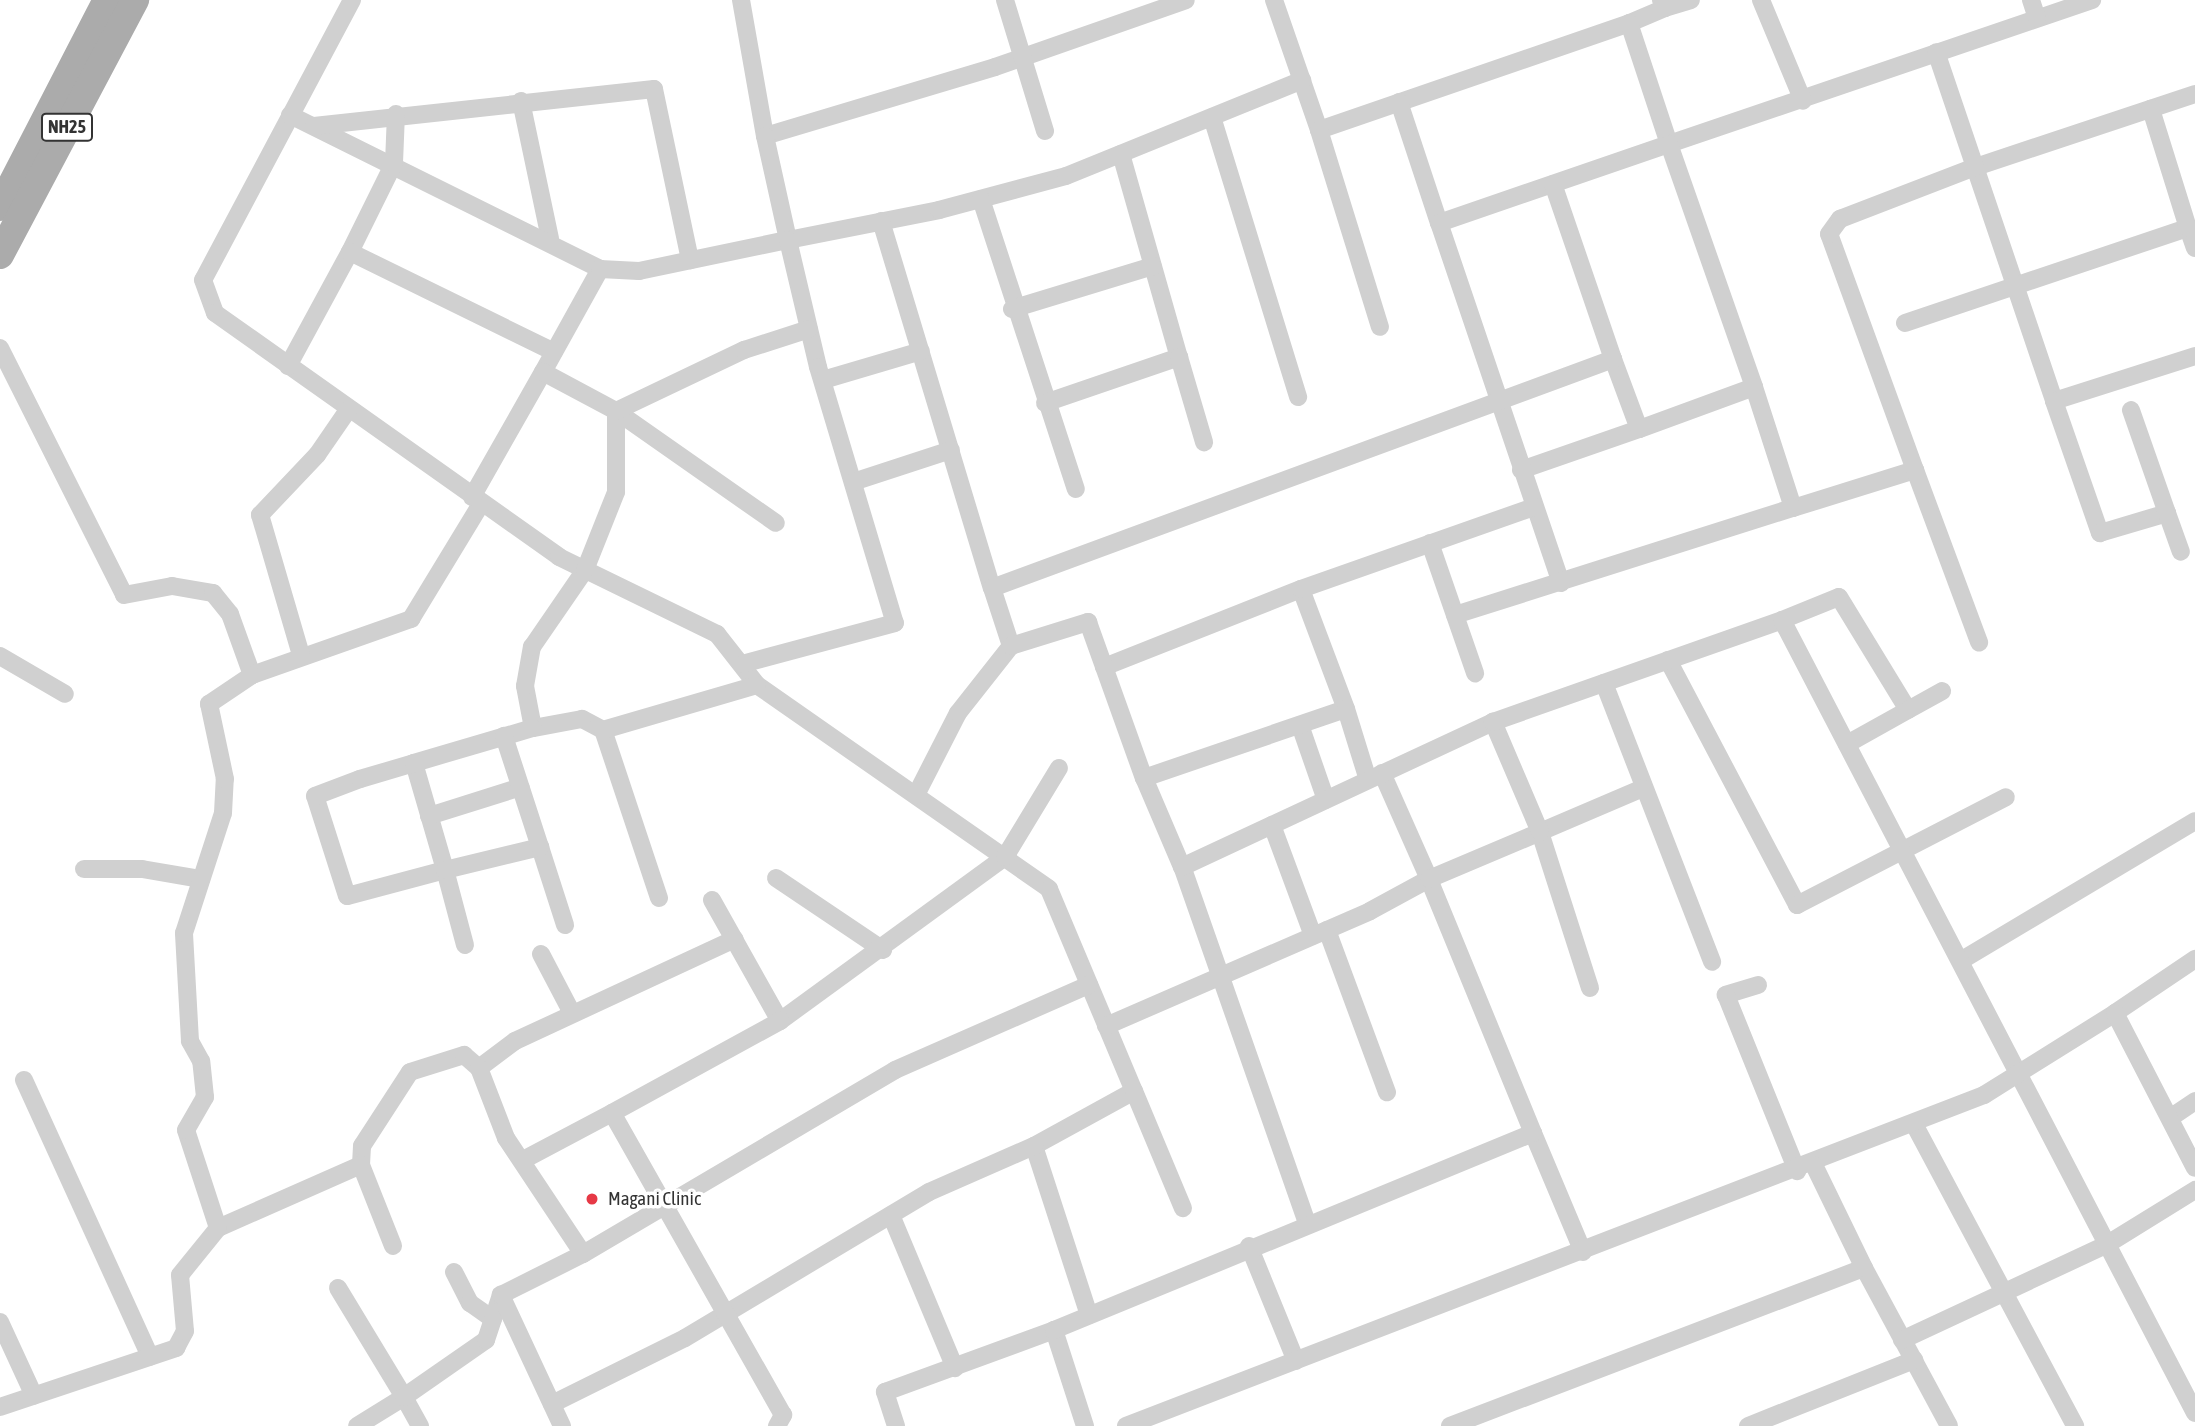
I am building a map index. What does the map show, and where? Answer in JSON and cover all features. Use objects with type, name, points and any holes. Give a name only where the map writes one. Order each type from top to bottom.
[{"type":"main road","name":"NH25","points":[[0,206],[107,0]]},
{"type":"main road","name":"NH25","points":[[0,255],[135,0]]},
{"type":"street","points":[[352,0],[203,280],[215,313],[477,500],[585,570],[717,634],[757,685],[1049,888],[1183,1208]]},
{"type":"street","points":[[741,0],[765,136],[809,329],[895,623],[741,664]]},
{"type":"street","points":[[1005,0],[1045,131]]},
{"type":"street","points":[[765,136],[1023,57],[1186,0]]},
{"type":"street","points":[[1274,0],[1319,130],[1380,327]]},
{"type":"street","points":[[1319,130],[1629,23],[1663,4],[1691,0]]},
{"type":"street","points":[[1761,0],[1803,101]]},
{"type":"street","points":[[2031,0],[2037,18]]},
{"type":"street","points":[[1439,223],[1803,101],[1936,52],[2092,0]]},
{"type":"street","points":[[1629,23],[1793,508]]},
{"type":"street","points":[[1936,52],[2100,534],[2167,513]]},
{"type":"street","points":[[290,115],[550,239],[600,269],[639,271],[981,199],[1121,154],[1302,80]]},
{"type":"street","points":[[314,126],[397,114],[653,89],[690,260]]},
{"type":"street","points":[[1979,642],[1829,234],[1840,219],[1975,167],[2195,94]]},
{"type":"street","points":[[521,102],[550,239]]},
{"type":"street","points":[[1399,102],[1497,402],[1561,583]]},
{"type":"street","points":[[2151,109],[2195,248]]},
{"type":"street","points":[[288,366],[351,252],[394,163],[397,114]]},
{"type":"street","points":[[1212,117],[1298,397]]},
{"type":"street","points":[[1121,154],[1204,442]]},
{"type":"street","points":[[1553,184],[1639,429]]},
{"type":"street","points":[[981,199],[1012,309],[1076,489]]},
{"type":"street","points":[[881,221],[1011,646]]},
{"type":"street","points":[[1905,323],[2188,228]]},
{"type":"street","points":[[351,252],[554,352]]},
{"type":"street","points":[[1012,309],[1153,266]]},
{"type":"street","points":[[218,1228],[186,1130],[205,1097],[201,1061],[190,1041],[183,975],[184,933],[224,802],[209,704],[252,675],[301,655],[411,619],[600,269]]},
{"type":"street","points":[[616,411],[744,350],[809,329]]},
{"type":"street","points":[[0,348],[124,595],[172,586],[213,593],[230,614],[252,675]]},
{"type":"street","points":[[822,380],[921,351]]},
{"type":"street","points":[[2054,401],[2195,356]]},
{"type":"street","points":[[1045,403],[1179,357]]},
{"type":"street","points":[[992,588],[1613,359]]},
{"type":"street","points":[[543,372],[616,411],[776,523]]},
{"type":"street","points":[[1521,470],[1754,387]]},
{"type":"street","points":[[301,655],[260,515],[317,455],[348,410]]},
{"type":"street","points":[[2131,410],[2181,552]]},
{"type":"street","points":[[533,728],[526,663],[585,570],[615,492],[616,411]]},
{"type":"street","points":[[853,482],[951,450]]},
{"type":"street","points":[[1455,615],[1915,470]]},
{"type":"street","points":[[1104,667],[1301,589],[1534,507]]},
{"type":"street","points":[[1430,543],[1475,673]]},
{"type":"street","points":[[1301,589],[1346,709],[1375,777],[1429,879],[1583,1252]]},
{"type":"street","points":[[1182,867],[1493,722],[1782,620],[1839,597],[1908,710]]},
{"type":"street","points":[[1782,620],[1962,960],[2106,1245],[2195,1413]]},
{"type":"street","points":[[916,794],[958,713],[1011,646],[1088,622],[1144,778],[1182,867],[1222,976],[1307,1223]]},
{"type":"street","points":[[0,656],[65,694]]},
{"type":"street","points":[[1668,660],[1797,905],[1905,852],[2006,797]]},
{"type":"street","points":[[1604,683],[1712,962]]},
{"type":"street","points":[[603,730],[757,685]]},
{"type":"street","points":[[1847,744],[1942,691]]},
{"type":"street","points":[[1144,778],[1346,709]]},
{"type":"street","points":[[540,847],[347,896],[315,796],[504,736],[582,719],[603,730],[659,898]]},
{"type":"street","points":[[1493,722],[1540,832],[1590,988]]},
{"type":"street","points":[[1300,725],[1325,800]]},
{"type":"street","points":[[504,736],[565,925]]},
{"type":"street","points":[[414,763],[465,945]]},
{"type":"street","points":[[525,1159],[779,1021],[883,950],[1005,857],[1059,768]]},
{"type":"street","points":[[429,816],[521,787]]},
{"type":"street","points":[[1106,1026],[1320,933],[1429,879],[1643,788]]},
{"type":"street","points":[[1962,960],[2195,821]]},
{"type":"street","points":[[1272,825],[1387,1092]]},
{"type":"street","points":[[84,869],[142,869],[201,879]]},
{"type":"street","points":[[776,878],[883,950]]},
{"type":"street","points":[[712,900],[736,939],[779,1021]]},
{"type":"street","points":[[479,1068],[515,1041],[736,939]]},
{"type":"street","points":[[541,954],[572,1013]]},
{"type":"street","points":[[1126,1426],[1806,1168],[1914,1124],[2020,1073],[2195,959]]},
{"type":"street","points":[[356,1426],[404,1397],[486,1340],[501,1295],[583,1254],[895,1070],[1089,985]]},
{"type":"street","points":[[1758,985],[1726,995],[1806,1168],[1864,1268],[1949,1426]]},
{"type":"street","points":[[2115,1013],[2173,1116],[2195,1168]]},
{"type":"street","points":[[393,1245],[361,1165],[362,1146],[410,1072],[464,1055],[479,1068],[506,1138],[525,1159],[583,1254]]},
{"type":"street","points":[[24,1080],[150,1357]]},
{"type":"street","points":[[552,1405],[726,1314],[891,1214],[1034,1146],[1134,1091]]},
{"type":"street","points":[[2173,1116],[2195,1101]]},
{"type":"street","points":[[612,1113],[783,1415],[777,1426]]},
{"type":"street","points":[[1914,1124],[2075,1426]]},
{"type":"street","points":[[895,1426],[885,1392],[1054,1330],[1249,1246],[1533,1133]]},
{"type":"street","points":[[1034,1146],[1089,1315]]},
{"type":"street","points":[[0,1407],[150,1357],[181,1339],[180,1275],[218,1228],[361,1165]]},
{"type":"street","points":[[1902,1340],[2106,1245],[2195,1190]]},
{"type":"street","points":[[891,1214],[955,1368]]},
{"type":"street","points":[[1249,1246],[1296,1361]]},
{"type":"street","points":[[1450,1426],[1864,1268]]},
{"type":"street","points":[[454,1272],[470,1303],[493,1319]]},
{"type":"street","points":[[338,1288],[420,1426]]},
{"type":"street","points":[[501,1295],[562,1426]]},
{"type":"street","points":[[0,1322],[34,1396]]},
{"type":"street","points":[[1054,1330],[1085,1426]]},
{"type":"street","points":[[1748,1426],[1914,1360]]},
{"type":"place","name":"Magani Clinic","points":[[592,1199]]}]
